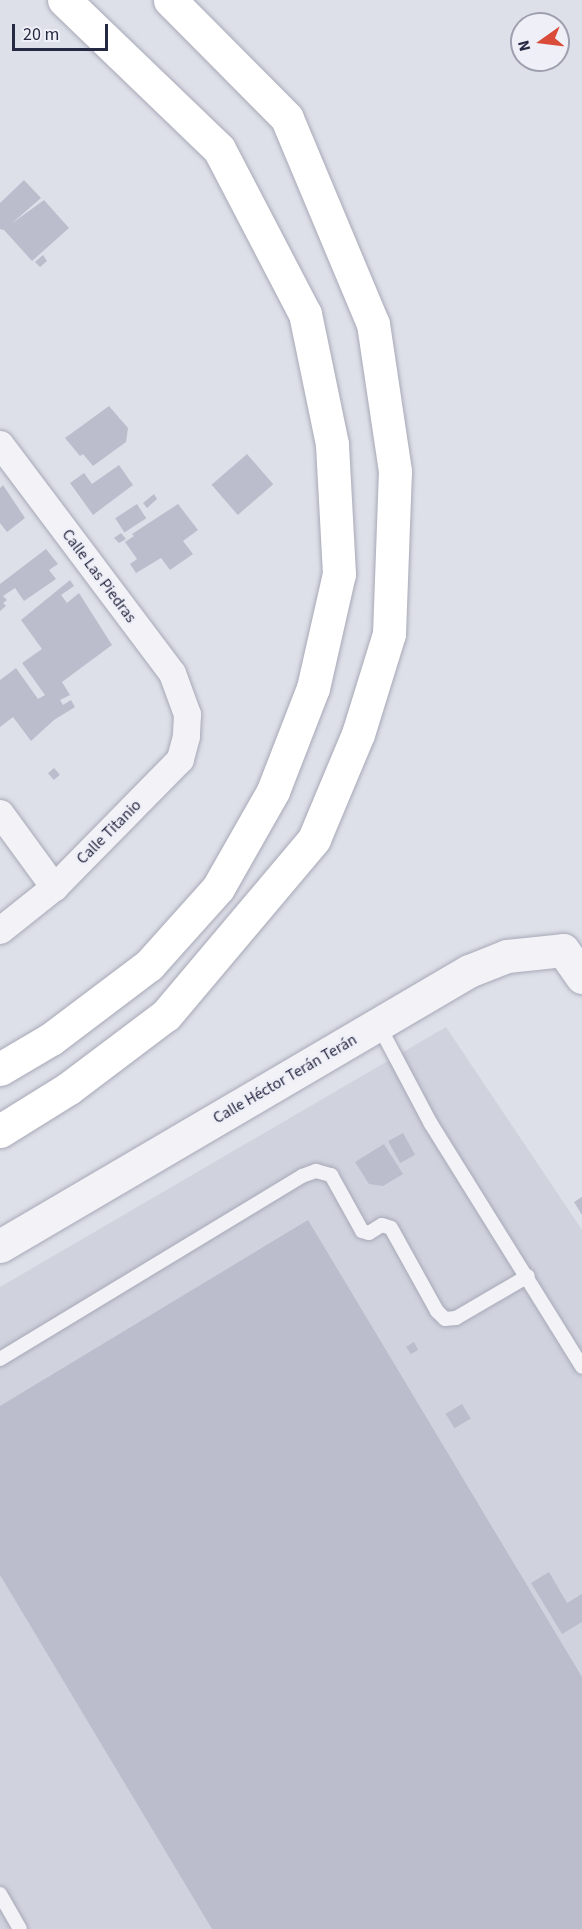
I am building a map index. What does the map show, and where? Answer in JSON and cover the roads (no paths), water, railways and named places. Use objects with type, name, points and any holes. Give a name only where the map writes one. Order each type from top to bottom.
[{"type":"main road","points":[[0,1069],[51,1039],[149,965],[218,888],[273,791],[313,688],[339,574],[332,444],[305,314],[219,149],[64,0]]},
{"type":"main road","points":[[0,1131],[69,1088],[166,1014],[314,839],[358,734],[389,634],[395,471],[373,324],[287,118],[170,0]]},
{"type":"street","name":"Calle Las Piedras","points":[[0,444],[172,673],[186,714]]},
{"type":"street","name":"Calle Titanio","points":[[0,930],[54,887],[180,759],[186,736],[186,714]]},
{"type":"street","points":[[0,813],[54,887]]},
{"type":"street","points":[[573,947],[582,977]]},
{"type":"street","name":"Calle Héctor Terán Terán","points":[[0,1246],[469,971],[507,956],[573,947]]},
{"type":"lane","points":[[378,1024],[431,1124],[528,1276],[582,1367]]},
{"type":"lane","points":[[0,1359],[302,1176],[316,1171],[331,1175],[362,1232],[369,1233],[382,1225],[392,1228],[437,1311],[445,1319],[456,1318],[528,1276]]},
{"type":"lane","points":[[0,1894],[20,1929]]}]
